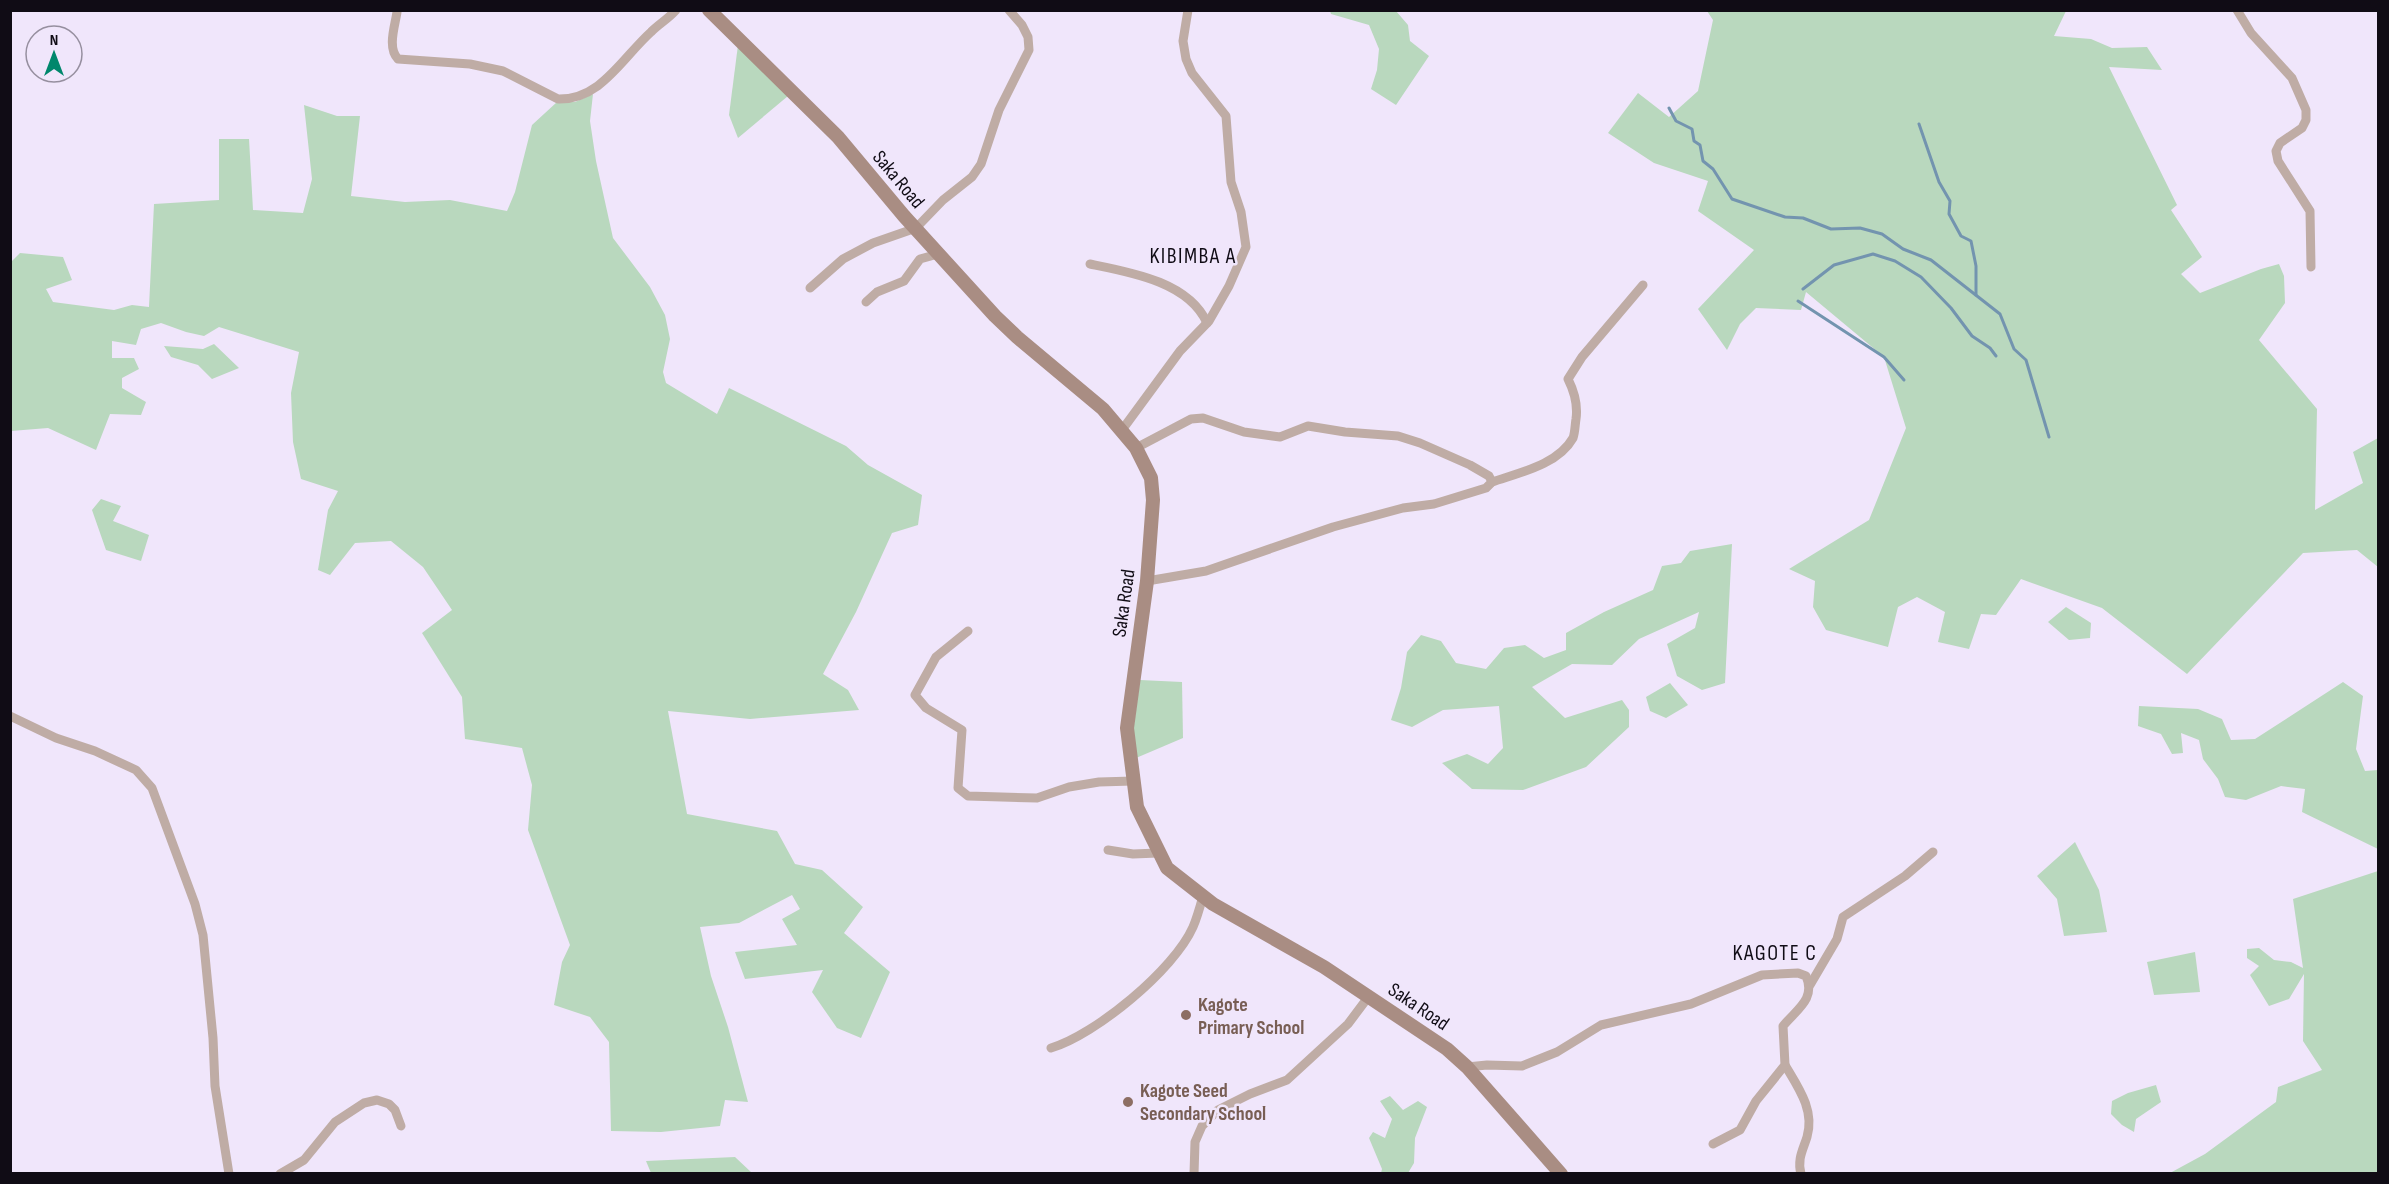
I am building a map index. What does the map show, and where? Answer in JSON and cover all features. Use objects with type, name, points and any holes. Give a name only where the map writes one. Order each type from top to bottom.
[{"type":"main road","name":"Saka Road","points":[[709,10],[838,137],[938,254],[1002,323],[1103,409],[1136,448],[1151,478],[1153,500],[1147,581],[1127,728],[1133,781],[1140,815],[1158,853],[1175,876],[1203,896],[1369,996],[1447,1049],[1467,1067],[1561,1173]]},
{"type":"street","points":[[397,12],[392,47],[398,59],[470,64],[503,71],[558,99],[566,99],[591,92],[676,10]]},
{"type":"street","points":[[810,288],[843,259],[873,243],[916,228],[943,200],[972,177],[981,164],[999,110],[1029,50],[1028,37],[1022,25],[1009,10]]},
{"type":"street","points":[[1122,430],[1180,351],[1207,323],[1229,286],[1246,247],[1241,212],[1231,182],[1226,116],[1192,73],[1186,59],[1183,41],[1188,10]]},
{"type":"street","points":[[2237,10],[2251,33],[2292,78],[2306,110],[2306,120],[2302,128],[2280,143],[2276,151],[2278,160],[2310,211],[2311,267]]},
{"type":"street","points":[[866,302],[877,292],[904,281],[920,259],[938,254]]},
{"type":"street","points":[[1090,264],[1143,276],[1172,289],[1201,309],[1207,323]]},
{"type":"street","points":[[1147,581],[1206,571],[1333,527],[1403,508],[1434,504],[1486,488],[1492,482],[1548,461],[1565,448],[1574,437],[1577,412],[1575,395],[1568,379],[1582,357],[1642,285]]},
{"type":"street","points":[[1136,448],[1191,419],[1203,418],[1244,432],[1280,437],[1308,426],[1363,434],[1398,436],[1470,465],[1489,476],[1492,482]]},
{"type":"street","points":[[968,631],[936,657],[915,694],[926,708],[962,730],[958,788],[968,796],[1037,798],[1070,787],[1099,782],[1133,781]]},
{"type":"street","points":[[10,716],[136,770],[152,788],[195,904],[203,935],[213,1038],[215,1086],[228,1173]]},
{"type":"street","points":[[1108,850],[1133,854],[1158,853]]},
{"type":"street","points":[[1801,1173],[1799,1160],[1807,1136],[1808,1107],[1785,1065],[1783,1026],[1809,998],[1810,985],[1837,939],[1843,917],[1905,876],[1933,852]]},
{"type":"street","points":[[1051,1048],[1066,1043],[1099,1025],[1167,963],[1193,928],[1203,896]]},
{"type":"street","points":[[1467,1067],[1522,1066],[1557,1052],[1600,1025],[1691,1004],[1762,975],[1798,973],[1806,976],[1810,985]]},
{"type":"street","points":[[1194,1173],[1196,1142],[1202,1126],[1218,1110],[1250,1094],[1287,1080],[1348,1024],[1369,996]]},
{"type":"street","points":[[1713,1144],[1740,1130],[1756,1101],[1785,1065]]},
{"type":"street","points":[[280,1173],[304,1160],[335,1122],[364,1103],[377,1100],[389,1104],[395,1110],[401,1126]]},
{"type":"green space","points":[[1330,11],[1396,11],[1408,25],[1410,41],[1429,56],[1396,105],[1371,89],[1377,70],[1379,49],[1369,25],[1331,14]]},
{"type":"green space","points":[[1707,11],[2066,11],[2054,36],[2091,39],[2112,48],[2147,47],[2162,70],[2109,67],[2177,205],[2171,210],[2202,257],[2181,274],[2200,293],[2279,264],[2284,276],[2285,303],[2259,340],[2317,409],[2315,510],[2363,483],[2353,452],[2378,438],[2378,567],[2357,550],[2303,553],[2187,674],[2102,608],[2021,579],[1996,615],[1981,614],[1969,649],[1938,642],[1945,612],[1917,597],[1898,607],[1888,647],[1826,630],[1813,607],[1815,581],[1789,569],[1869,520],[1906,428],[1884,357],[1806,292],[1801,310],[1756,308],[1740,324],[1727,350],[1698,309],[1754,250],[1698,211],[1708,181],[1654,163],[1608,133],[1638,93],[1669,117],[1698,91],[1713,20]]},
{"type":"green space","points":[[738,45],[788,96],[738,138],[729,115]]},
{"type":"green space","points":[[593,94],[590,121],[596,161],[613,238],[650,287],[665,315],[670,339],[663,372],[666,383],[717,414],[729,388],[846,446],[868,465],[922,495],[918,525],[892,533],[856,612],[823,674],[848,690],[859,710],[750,719],[668,711],[687,814],[777,831],[795,864],[822,870],[863,907],[844,933],[890,972],[861,1038],[837,1028],[812,992],[823,970],[745,979],[735,952],[797,945],[782,919],[800,909],[792,895],[739,923],[700,927],[711,976],[728,1027],[748,1102],[725,1100],[720,1126],[661,1132],[611,1131],[609,1042],[590,1017],[554,1005],[562,962],[570,945],[528,830],[532,785],[522,748],[465,739],[462,697],[422,633],[452,610],[423,567],[391,541],[355,543],[330,575],[318,570],[328,510],[338,491],[301,479],[293,442],[291,393],[299,352],[219,327],[204,336],[161,323],[141,329],[136,345],[112,341],[112,358],[134,358],[139,369],[122,378],[122,388],[146,402],[141,415],[110,414],[96,450],[48,428],[11,431],[11,262],[20,253],[63,257],[72,280],[46,289],[53,302],[114,310],[132,305],[149,307],[154,204],[219,200],[219,139],[249,139],[253,210],[303,213],[312,179],[304,105],[337,116],[360,116],[351,196],[405,202],[450,200],[507,211],[515,192],[532,125],[557,102],[575,102]]},
{"type":"green space","points":[[214,344],[239,368],[212,379],[198,365],[171,357],[164,346],[203,349]]},
{"type":"green space","points":[[101,499],[121,506],[113,521],[149,535],[141,561],[106,550],[92,510]]},
{"type":"green space","points":[[1732,544],[1725,683],[1702,690],[1677,676],[1667,644],[1695,628],[1699,612],[1639,639],[1612,665],[1572,664],[1532,687],[1565,718],[1622,700],[1629,710],[1629,727],[1586,767],[1523,790],[1472,789],[1442,763],[1467,754],[1488,764],[1503,748],[1499,706],[1443,710],[1412,727],[1391,720],[1401,688],[1407,652],[1421,635],[1441,641],[1456,663],[1486,669],[1504,648],[1525,645],[1544,658],[1566,650],[1566,633],[1604,612],[1653,590],[1662,566],[1681,563],[1690,551]]},
{"type":"green space","points":[[2066,607],[2091,623],[2090,638],[2069,640],[2048,622]]},
{"type":"green space","points":[[1140,680],[1182,682],[1183,738],[1136,758],[1133,732]]},
{"type":"green space","points":[[2343,682],[2363,696],[2356,749],[2365,771],[2378,770],[2378,849],[2302,812],[2305,789],[2281,786],[2246,800],[2225,797],[2218,779],[2203,759],[2199,740],[2181,733],[2183,753],[2172,754],[2161,734],[2138,726],[2139,706],[2198,709],[2222,719],[2231,740],[2255,739]]},
{"type":"green space","points":[[1670,683],[1688,705],[1666,718],[1650,711],[1646,697]]},
{"type":"green space","points":[[2075,842],[2099,890],[2107,932],[2064,936],[2057,899],[2037,876]]},
{"type":"green space","points":[[2378,871],[2378,1173],[2170,1173],[2205,1154],[2276,1102],[2278,1087],[2322,1070],[2303,1041],[2304,974],[2289,999],[2269,1006],[2250,975],[2259,966],[2247,958],[2247,949],[2259,948],[2274,960],[2291,962],[2303,968],[2293,899]]},
{"type":"green space","points":[[2195,952],[2200,992],[2154,995],[2147,962]]},
{"type":"green space","points":[[2156,1085],[2161,1102],[2136,1119],[2134,1132],[2122,1125],[2111,1114],[2112,1101],[2128,1093]]},
{"type":"green space","points":[[1390,1096],[1403,1110],[1418,1101],[1427,1107],[1415,1138],[1414,1163],[1408,1173],[1381,1173],[1382,1169],[1369,1138],[1373,1132],[1385,1138],[1392,1119],[1380,1101]]},
{"type":"green space","points":[[735,1157],[752,1173],[651,1173],[646,1161]]},
{"type":"waterway","points":[[1669,108],[1676,121],[1692,129],[1694,141],[1700,145],[1703,161],[1713,169],[1732,199],[1785,217],[1803,218],[1831,229],[1860,228],[1882,234],[1903,249],[1931,260],[2000,314],[2014,349],[2026,360],[2049,437]]},
{"type":"waterway","points":[[1919,124],[1939,182],[1950,201],[1949,214],[1961,236],[1971,241],[1976,266],[1976,295]]},
{"type":"waterway","points":[[1803,289],[1834,265],[1873,254],[1895,261],[1921,277],[1951,308],[1972,336],[1990,348],[1996,356]]},
{"type":"waterway","points":[[1798,301],[1884,357],[1904,380]]},
{"type":"place","name":"Kagote Primary School","points":[[1186,1015]]},
{"type":"place","name":"Kagote Seed Secondary School","points":[[1128,1102]]},
{"type":"district","name":"KIBIMBA A","points":[[1193,255]]},
{"type":"district","name":"KAGOTE C","points":[[1775,952]]}]
